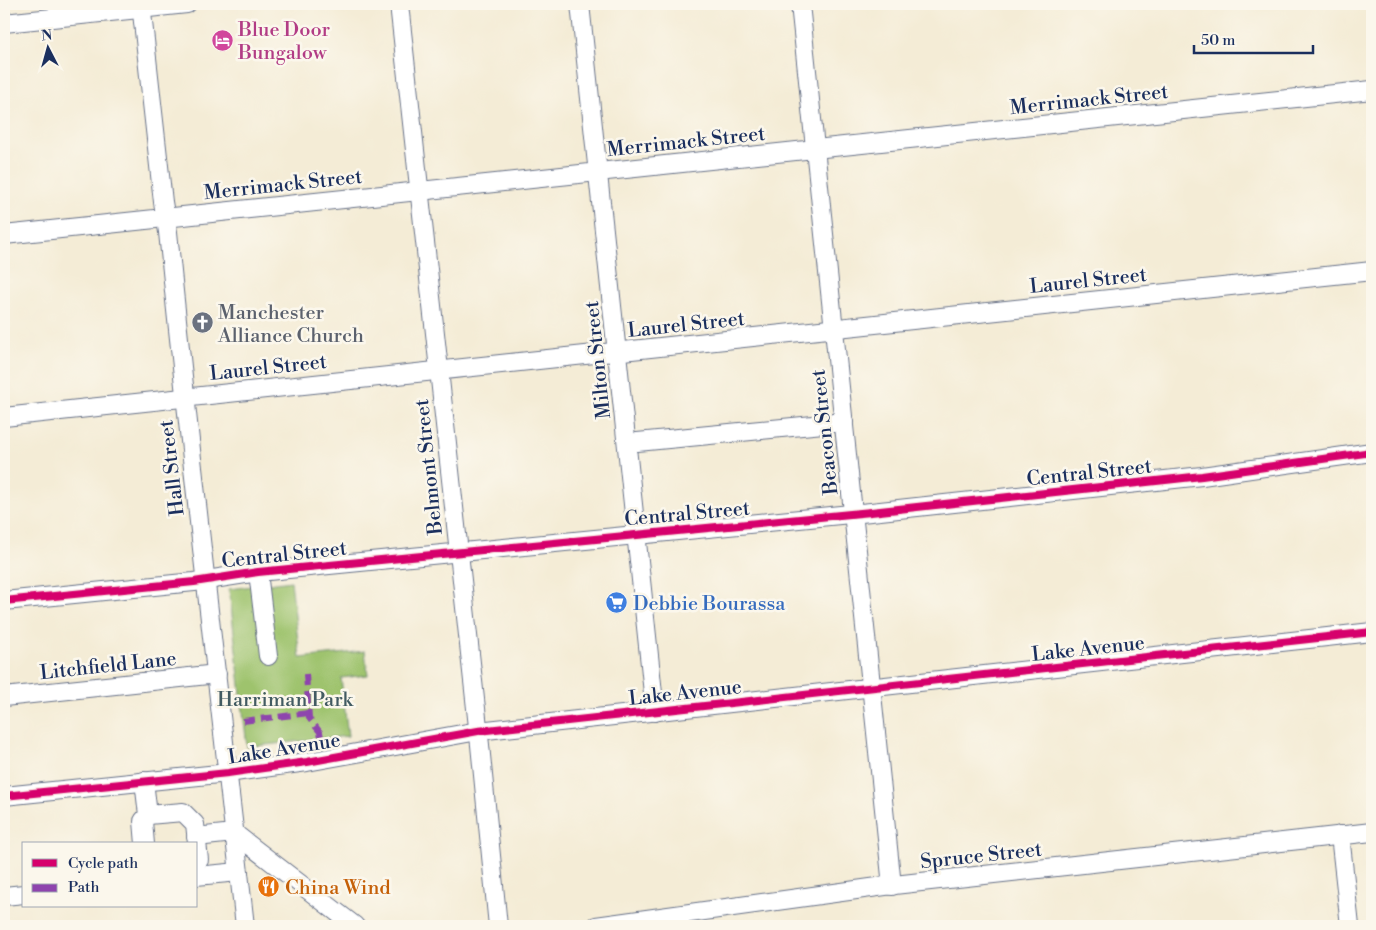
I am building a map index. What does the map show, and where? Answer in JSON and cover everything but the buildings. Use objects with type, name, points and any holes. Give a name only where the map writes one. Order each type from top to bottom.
[{"type":"street","points":[[4,23],[141,6],[187,4]]},
{"type":"street","name":"Belmont Street","points":[[399,4],[498,926]]},
{"type":"street","name":"Milton Street","points":[[580,4],[655,712]]},
{"type":"street","name":"Beacon Street","points":[[800,4],[892,886]]},
{"type":"street","name":"Hall Street","points":[[141,6],[193,480],[245,926]]},
{"type":"street","name":"Merrimack Street","points":[[4,235],[1372,90]]},
{"type":"street","name":"Laurel Street","points":[[4,417],[1372,271]]},
{"type":"street","points":[[627,443],[844,422]]},
{"type":"street","name":"Central Street","points":[[4,601],[194,582],[258,572],[854,514],[1202,476],[1372,452]]},
{"type":"street","points":[[258,572],[268,656]]},
{"type":"street","name":"Lake Avenue","points":[[4,796],[228,774],[307,762],[478,731],[1372,632]]},
{"type":"street","name":"Litchfield Lane","points":[[4,697],[217,674]]},
{"type":"street","points":[[144,781],[148,815]]},
{"type":"street","points":[[146,842],[143,821],[148,815],[183,812],[195,824],[197,842]]},
{"type":"street","name":"Spruce Street","points":[[596,926],[632,924],[892,886],[1372,832]]},
{"type":"street","points":[[196,837],[234,833],[355,926]]},
{"type":"street","points":[[1340,835],[1350,926]]},
{"type":"street","points":[[198,876],[239,872]]},
{"type":"street","points":[[4,896],[22,894]]},
{"type":"green space","name":"Harriman Park","points":[[291,581],[300,658],[365,651],[368,675],[341,678],[348,736],[247,747],[229,589]]},
{"type":"marked path","points":[[306,674],[309,718],[320,732],[322,742]]},
{"type":"marked path","points":[[243,721],[309,713]]},
{"type":"cycle path","points":[[4,601],[194,582],[258,572],[871,512],[1202,476],[1372,452]]},
{"type":"cycle path","points":[[4,796],[228,773],[307,762],[478,731],[1372,632]]},
{"type":"place","name":"Blue Door Bungalow","points":[[222,41]]},
{"type":"place","name":"Manchester Alliance Church","points":[[202,323]]},
{"type":"place","name":"Debbie Bourassa","points":[[617,603]]},
{"type":"place","name":"China Wind","points":[[269,887]]}]
